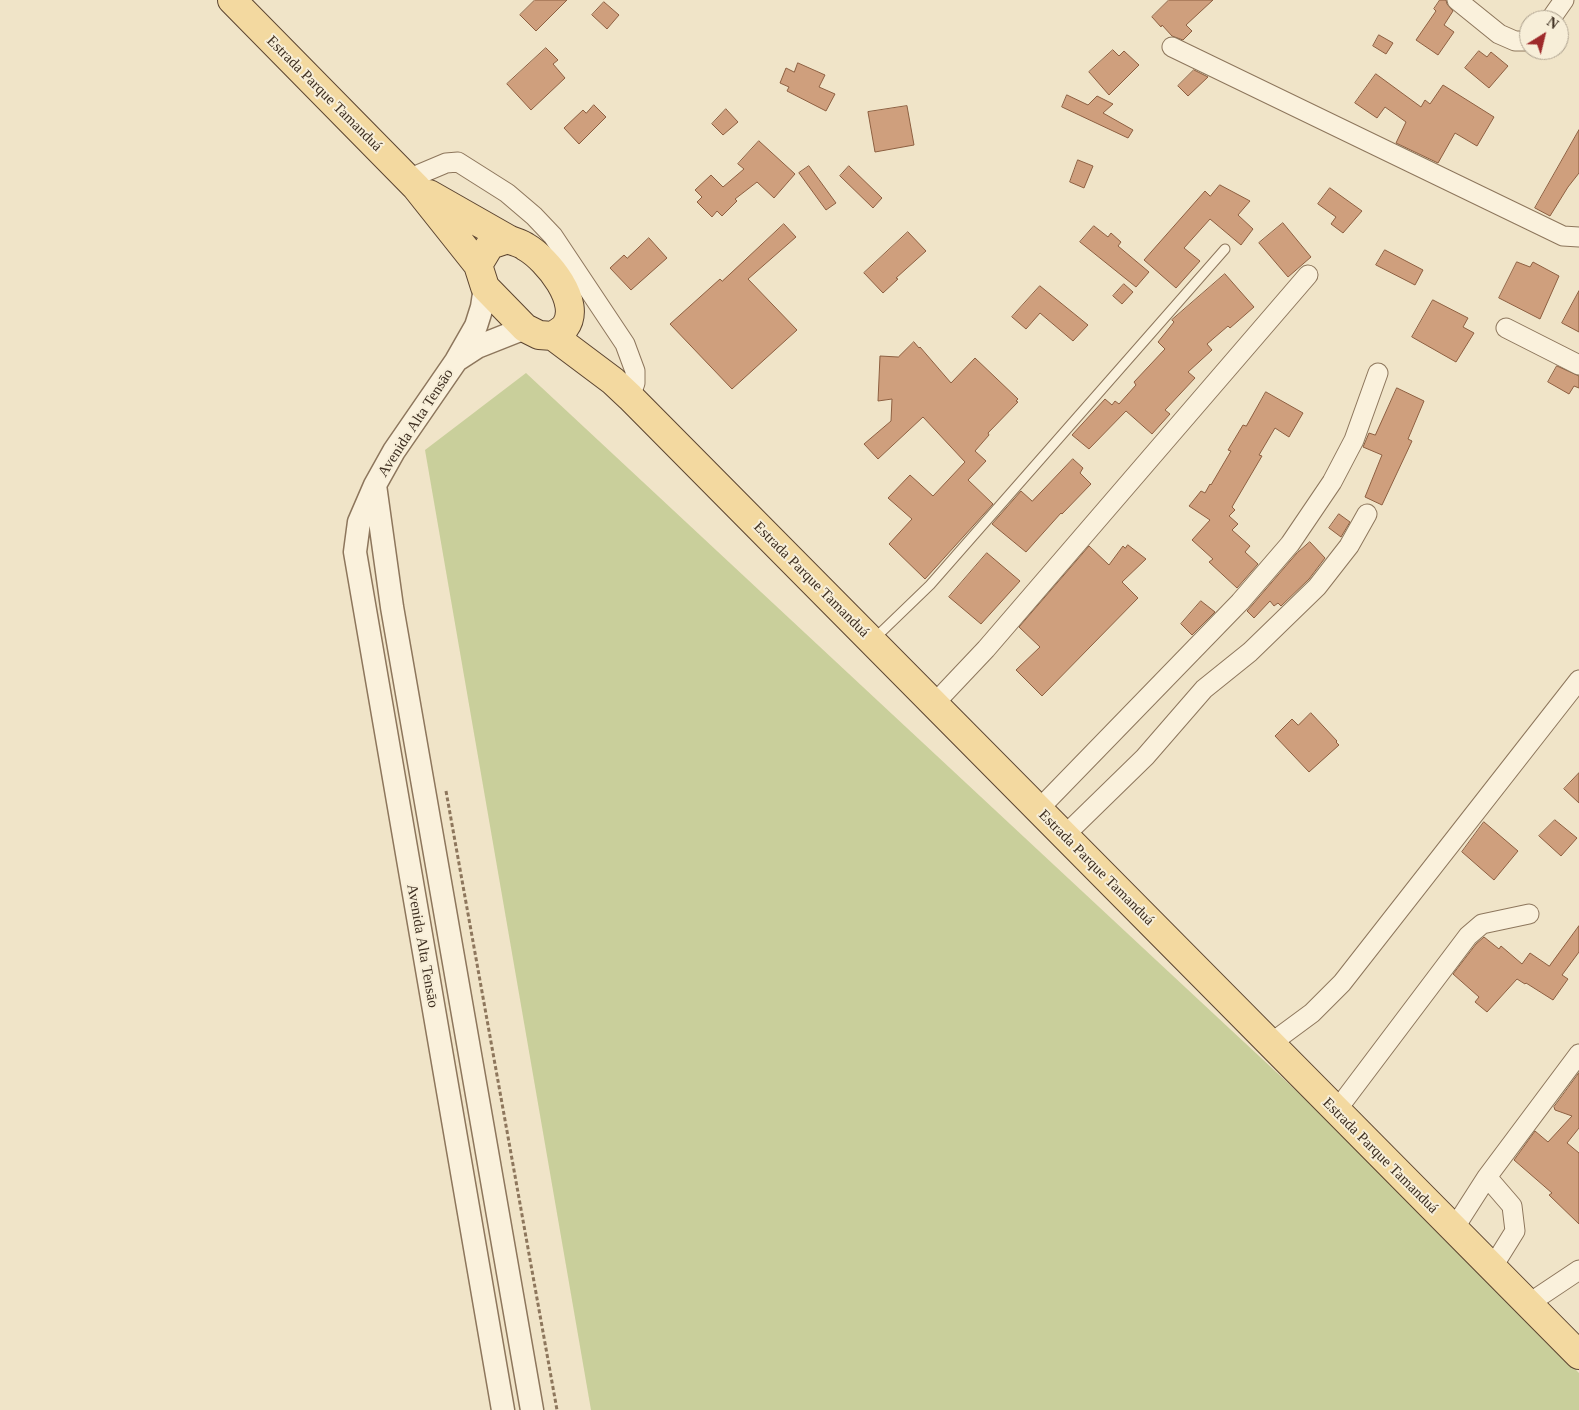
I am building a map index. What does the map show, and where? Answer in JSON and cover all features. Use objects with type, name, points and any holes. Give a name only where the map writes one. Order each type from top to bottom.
[{"type":"main road","name":"Estrada Parque Tamanduá","points":[[232,0],[412,183],[482,276],[525,328]]},
{"type":"main road","name":"Estrada Parque Tamanduá","points":[[412,183],[508,239],[526,247],[549,267],[565,289],[570,311],[621,389]]},
{"type":"main road","points":[[482,276],[490,245],[508,239]]},
{"type":"main road","points":[[525,328],[539,336],[553,336],[565,327],[570,311]]},
{"type":"main road","name":"Estrada Parque Tamanduá","points":[[553,336],[621,389],[1579,1355]]},
{"type":"street","points":[[1457,0],[1499,34],[1514,41],[1519,41]]},
{"type":"street","points":[[1172,48],[1563,236],[1579,237]]},
{"type":"street","points":[[412,183],[446,162],[458,162],[507,193],[534,216],[553,236],[625,344],[635,370],[635,383],[621,389]]},
{"type":"street","points":[[934,704],[986,649],[1308,275]]},
{"type":"street","name":"Avenida Alta Tensāo","points":[[482,276],[482,307],[476,326],[456,361],[394,451],[375,485],[359,522],[355,552],[503,1410]]},
{"type":"street","name":"Avenida Alta Tensāo","points":[[456,361],[477,347],[525,328]]},
{"type":"street","points":[[1506,328],[1579,364]]},
{"type":"street","points":[[1038,810],[1240,602],[1290,544],[1332,482],[1354,440],[1378,373]]},
{"type":"street","name":"Avenida Alta Tensāo","points":[[375,485],[392,607],[532,1410]]},
{"type":"street","points":[[1064,836],[1146,758],[1204,689],[1250,652],[1317,587],[1349,546],[1367,514]]},
{"type":"street","points":[[1270,1044],[1312,1013],[1342,983],[1579,680]]},
{"type":"street","points":[[1336,1111],[1468,936],[1482,924],[1529,914]]},
{"type":"street","points":[[1453,1230],[1487,1177],[1579,1054]]},
{"type":"street","points":[[1487,1177],[1512,1206],[1515,1230],[1492,1268]]},
{"type":"street","points":[[1528,1304],[1579,1270]]},
{"type":"lane","points":[[872,641],[930,585],[1225,249]]},
{"type":"path","points":[[444,783],[557,1410]]},
{"type":"green space","points":[[526,373],[1303,1097],[1579,1373],[1579,1410],[591,1410],[425,450]]},
{"type":"building","points":[[535,0],[567,0],[536,31],[520,15]]},
{"type":"building","points":[[1169,0],[1213,0],[1186,25],[1192,31],[1183,40],[1172,36],[1152,17]]},
{"type":"building","points":[[1440,0],[1446,0],[1453,11],[1444,25],[1454,32],[1438,55],[1416,40],[1436,11],[1434,9]]},
{"type":"building","points":[[604,2],[619,15],[607,29],[592,15]]},
{"type":"building","points":[[1379,35],[1393,43],[1386,54],[1373,46]]},
{"type":"building","points":[[546,48],[558,60],[553,64],[565,78],[531,110],[507,84]]},
{"type":"building","points":[[1113,50],[1119,56],[1124,51],[1139,65],[1109,95],[1089,72]]},
{"type":"building","points":[[1479,51],[1487,57],[1491,52],[1508,66],[1489,88],[1465,68]]},
{"type":"building","points":[[798,63],[825,75],[819,87],[835,94],[826,111],[787,91],[789,87],[780,83],[786,68],[794,72]]},
{"type":"building","points":[[1194,70],[1208,77],[1188,96],[1178,86]]},
{"type":"building","points":[[1376,74],[1421,107],[1425,100],[1430,104],[1443,85],[1494,117],[1477,146],[1455,133],[1438,163],[1396,143],[1406,122],[1385,107],[1377,118],[1355,103]]},
{"type":"building","points":[[1067,95],[1088,105],[1097,96],[1113,104],[1103,113],[1133,130],[1128,138],[1062,107]]},
{"type":"building","points":[[594,105],[606,117],[579,144],[564,128],[583,110],[586,113]]},
{"type":"building","points":[[907,106],[914,145],[875,152],[868,112]]},
{"type":"building","points":[[726,109],[738,122],[723,135],[712,124]]},
{"type":"building","points":[[1579,130],[1579,173],[1550,216],[1535,208]]},
{"type":"building","points":[[759,141],[795,174],[774,198],[757,182],[735,199],[737,201],[722,216],[717,211],[712,217],[697,202],[702,197],[695,190],[711,175],[723,187],[744,169],[738,164]]},
{"type":"building","points":[[1078,160],[1093,166],[1084,188],[1070,182]]},
{"type":"building","points":[[809,166],[836,203],[826,210],[799,173]]},
{"type":"building","points":[[849,166],[882,198],[873,208],[840,176]]},
{"type":"building","points":[[1220,185],[1250,201],[1238,215],[1253,229],[1241,245],[1210,219],[1184,248],[1200,261],[1176,288],[1144,260],[1205,191],[1210,196]]},
{"type":"building","points":[[1330,188],[1362,211],[1343,233],[1331,224],[1336,217],[1318,204]]},
{"type":"building","points":[[1283,223],[1311,257],[1288,277],[1259,243]]},
{"type":"building","points":[[784,224],[796,237],[748,279],[797,330],[732,389],[670,324],[720,279],[722,281]]},
{"type":"building","points":[[1094,226],[1108,237],[1111,233],[1121,242],[1118,246],[1149,272],[1136,287],[1080,242]]},
{"type":"building","points":[[908,232],[926,251],[896,278],[898,279],[883,293],[864,273]]},
{"type":"building","points":[[649,238],[667,258],[631,290],[610,268],[624,255],[627,258]]},
{"type":"building","points":[[1385,250],[1423,270],[1415,285],[1376,265]]},
{"type":"building","points":[[1517,262],[1530,267],[1533,262],[1559,276],[1540,319],[1499,298]]},
{"type":"building","points":[[1225,274],[1254,307],[1230,328],[1228,326],[1207,344],[1212,350],[1188,372],[1195,378],[1165,410],[1170,414],[1152,434],[1126,411],[1089,449],[1072,435],[1105,399],[1112,405],[1115,401],[1119,404],[1136,385],[1134,382],[1165,349],[1158,342],[1174,322],[1172,320]]},
{"type":"building","points":[[1124,284],[1133,292],[1122,304],[1113,296]]},
{"type":"building","points":[[1040,286],[1088,325],[1073,341],[1040,313],[1026,329],[1012,317]]},
{"type":"building","points":[[1579,291],[1579,332],[1562,323]]},
{"type":"building","points":[[1433,300],[1468,318],[1463,327],[1474,333],[1456,362],[1412,337]]},
{"type":"building","points":[[914,342],[951,383],[975,358],[1018,399],[1016,401],[1018,402],[988,433],[989,435],[975,451],[986,461],[968,480],[993,504],[925,579],[889,544],[912,519],[888,498],[910,475],[933,496],[965,462],[923,417],[878,459],[864,444],[891,421],[892,399],[878,401],[880,356],[898,357]]},
{"type":"building","points":[[1557,366],[1579,376],[1579,388],[1574,386],[1569,394],[1548,382]]},
{"type":"building","points":[[1397,388],[1424,401],[1408,439],[1412,441],[1382,505],[1365,497],[1382,455],[1363,447],[1369,433],[1375,435]]},
{"type":"building","points":[[1266,392],[1303,413],[1289,437],[1275,428],[1259,455],[1262,456],[1232,507],[1235,510],[1229,516],[1238,524],[1232,530],[1250,546],[1245,552],[1258,564],[1237,588],[1209,562],[1213,559],[1192,540],[1210,520],[1189,506],[1201,491],[1205,493],[1211,485],[1231,451],[1228,450],[1243,425],[1246,426]]},
{"type":"building","points":[[1073,459],[1083,468],[1080,473],[1091,484],[1061,513],[1026,552],[992,524],[1021,491],[1032,501]]},
{"type":"building","points":[[1339,514],[1350,522],[1341,537],[1329,528]]},
{"type":"building","points":[[1310,542],[1325,558],[1309,579],[1281,606],[1278,603],[1274,606],[1270,601],[1254,618],[1247,611],[1297,553]]},
{"type":"building","points":[[1128,545],[1146,559],[1122,582],[1138,598],[1042,696],[1016,670],[1040,647],[1019,627],[1089,546],[1109,565],[1123,546],[1125,548]]},
{"type":"building","points":[[987,553],[1020,581],[981,624],[949,597]]},
{"type":"building","points":[[1201,601],[1215,612],[1192,635],[1181,624]]},
{"type":"building","points":[[1311,713],[1339,745],[1309,772],[1275,736],[1292,719],[1298,725]]},
{"type":"building","points":[[1579,773],[1579,803],[1564,789]]},
{"type":"building","points":[[1555,820],[1577,838],[1561,856],[1539,836]]},
{"type":"building","points":[[1484,822],[1518,851],[1494,880],[1462,852]]},
{"type":"building","points":[[1579,926],[1579,952],[1562,975],[1568,979],[1553,1000],[1517,979],[1487,1012],[1475,1002],[1479,997],[1453,974],[1476,944],[1484,937],[1499,949],[1501,946],[1522,964],[1530,953],[1549,966]]},
{"type":"building","points":[[1579,1073],[1579,1128],[1567,1143],[1579,1153],[1579,1224],[1549,1195],[1552,1193],[1514,1160],[1535,1131],[1548,1142],[1572,1116],[1555,1110],[1554,1107]]}]
